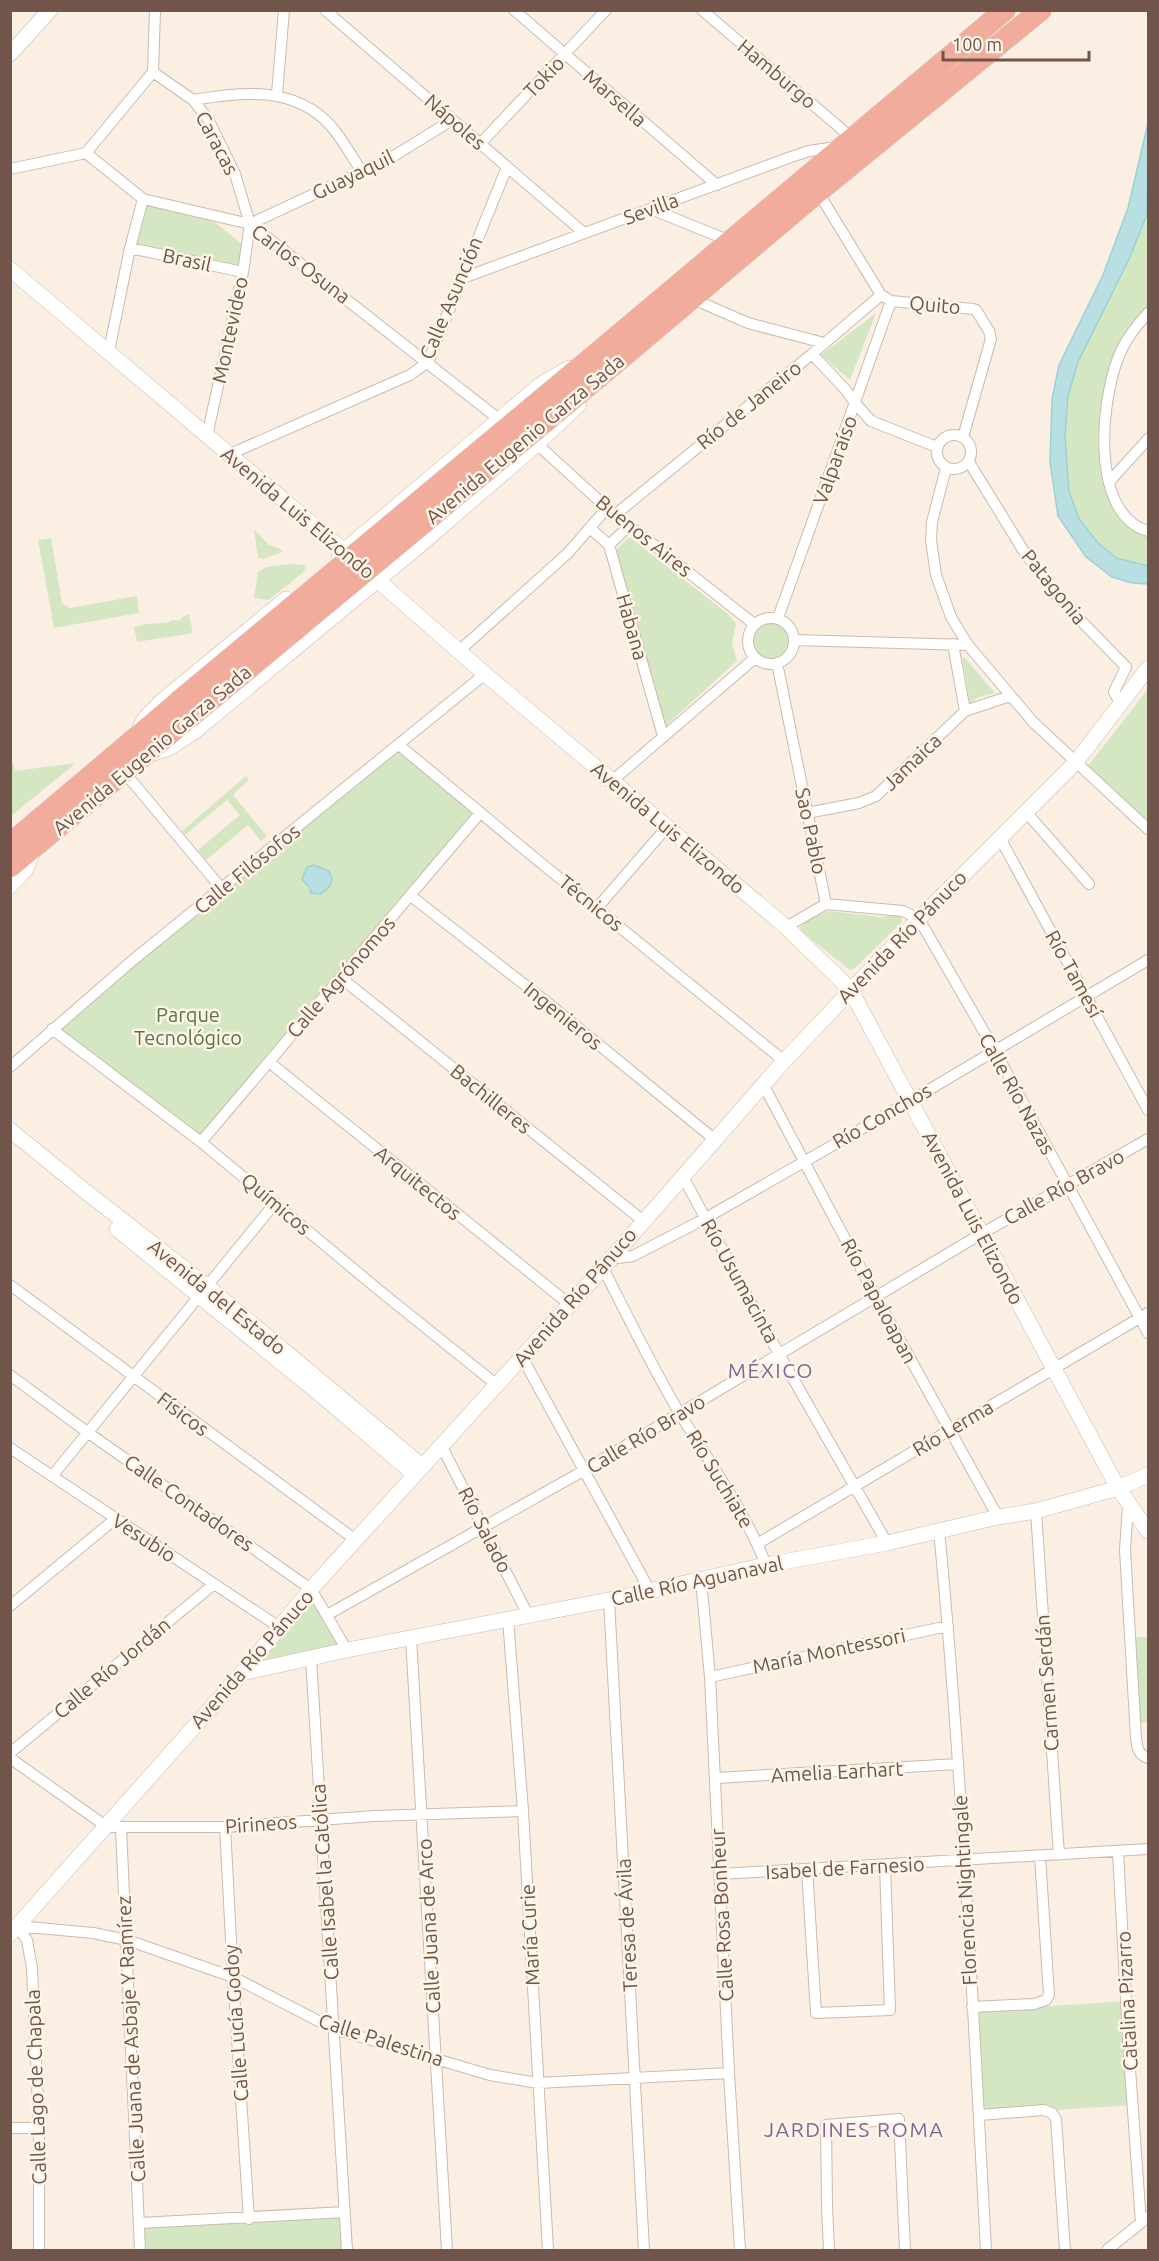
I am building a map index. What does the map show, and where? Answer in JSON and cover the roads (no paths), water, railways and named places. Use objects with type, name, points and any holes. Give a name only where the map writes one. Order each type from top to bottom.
[{"type":"highway","name":"Avenida Eugenio Garza Sada","points":[[10,867],[20,840],[141,747],[596,367],[730,241],[1005,10]]},
{"type":"highway","name":"Avenida Eugenio Garza Sada","points":[[596,367],[693,299],[818,192],[1041,10]]},
{"type":"highway","name":"Avenida Eugenio Garza Sada","points":[[20,840],[125,773],[141,747]]},
{"type":"street","points":[[10,54],[50,10]]},
{"type":"street","points":[[10,169],[86,153],[153,72],[154,10]]},
{"type":"street","points":[[277,94],[284,10]]},
{"type":"street","name":"Marsella","points":[[514,10],[717,185]]},
{"type":"street","name":"Tokio","points":[[480,144],[606,10]]},
{"type":"street","name":"Hamburgo","points":[[702,10],[847,142]]},
{"type":"street","name":"Nápoles","points":[[334,13],[452,120],[584,233]]},
{"type":"street","name":"Caracas","points":[[153,72],[193,100],[208,119],[235,174],[250,224]]},
{"type":"street","points":[[193,100],[241,93],[277,94],[306,107],[326,121],[362,172]]},
{"type":"street","name":"Guayaquil","points":[[250,224],[389,159],[452,120]]},
{"type":"street","name":"Sevilla","points":[[463,278],[809,151],[847,142]]},
{"type":"street","name":"Carlos Osuna","points":[[86,153],[143,199],[250,224],[500,420]]},
{"type":"street","name":"Calle Asunción","points":[[230,454],[411,375],[428,362],[463,278],[486,213],[507,167]]},
{"type":"street","name":"Quito","points":[[818,192],[886,298],[973,309],[976,310],[989,331],[991,339],[963,437]]},
{"type":"street","points":[[109,351],[130,248],[143,199]]},
{"type":"street","points":[[651,208],[730,241]]},
{"type":"street","name":"Montevideo","points":[[207,436],[243,272],[250,224]]},
{"type":"street","name":"Brasil","points":[[130,248],[243,272]]},
{"type":"street","name":"Avenida Luis Elizondo","points":[[10,269],[786,927],[850,989],[1118,1488],[1128,1505],[1149,1531]]},
{"type":"street","name":"Río de Janeiro","points":[[459,651],[611,511],[824,343],[886,298]]},
{"type":"street","name":"Valparaíso","points":[[778,618],[856,404],[886,298]]},
{"type":"street","points":[[693,299],[748,323],[824,343]]},
{"type":"street","points":[[1149,314],[1123,346],[1107,394],[1103,447],[1110,481],[1119,504],[1127,517],[1138,527],[1149,531]]},
{"type":"street","points":[[812,354],[875,423],[937,447]]},
{"type":"street","points":[[596,367],[591,391],[572,412],[420,545],[187,737],[169,748],[141,747],[145,718],[162,700],[309,581],[552,377],[596,367]]},
{"type":"street","points":[[951,435],[963,437],[970,444],[972,453],[969,462],[962,468],[946,468],[940,462],[937,447],[945,437],[951,435]]},
{"type":"street","points":[[1110,481],[1149,439]]},
{"type":"street","name":"Buenos Aires","points":[[537,444],[611,511],[754,624]]},
{"type":"street","name":"Patagonia","points":[[969,462],[1023,550],[1054,593],[1126,667],[1113,692],[1121,705]]},
{"type":"street","points":[[946,468],[932,522],[931,540],[936,575],[944,603],[968,645],[1033,722],[1149,829]]},
{"type":"street","points":[[388,513],[383,528],[387,539],[402,548],[420,545]]},
{"type":"street","points":[[591,529],[609,545],[630,525]]},
{"type":"street","name":"Habana","points":[[609,545],[663,736]]},
{"type":"street","points":[[309,581],[324,579],[336,586],[341,601],[338,613]]},
{"type":"street","points":[[769,617],[778,618],[792,631],[794,640],[792,650],[786,658],[777,663],[761,662],[754,658],[748,641],[749,632],[754,624],[769,617]]},
{"type":"street","points":[[794,640],[968,645]]},
{"type":"street","points":[[953,644],[965,711]]},
{"type":"street","points":[[612,781],[754,658]]},
{"type":"street","name":"Sao Pablo","points":[[777,663],[826,904]]},
{"type":"street","name":"Avenida Río Pánuco","points":[[13,1929],[114,1827],[311,1589],[606,1264],[763,1084],[850,989],[1076,762],[1149,668]]},
{"type":"street","name":"Calle Filósofos","points":[[10,1067],[138,957],[485,674]]},
{"type":"street","name":"Jamaica","points":[[807,813],[859,803],[876,796],[965,711],[1010,696]]},
{"type":"street","name":"Técnicos","points":[[399,745],[784,1061]]},
{"type":"street","points":[[125,773],[222,889]]},
{"type":"street","points":[[1026,812],[1089,884]]},
{"type":"street","name":"Calle Agrónomos","points":[[201,1142],[480,813]]},
{"type":"street","points":[[597,908],[667,827]]},
{"type":"street","name":"Río Tamesí","points":[[1000,838],[1149,1110]]},
{"type":"street","points":[[10,886],[26,869],[20,840]]},
{"type":"street","name":"Ingenieros","points":[[411,896],[548,1003],[714,1139]]},
{"type":"street","points":[[786,927],[826,904],[903,911],[919,919]]},
{"type":"street","name":"Calle Río Nazas","points":[[919,919],[994,1049],[1067,1185],[1145,1316],[1149,1333]]},
{"type":"street","name":"Río Conchos","points":[[606,1264],[633,1256],[706,1218],[1149,960]]},
{"type":"street","name":"Bachilleres","points":[[340,977],[642,1220]]},
{"type":"street","name":"Químicos","points":[[52,1029],[201,1142],[497,1385]]},
{"type":"street","name":"Arquitectos","points":[[269,1062],[569,1304]]},
{"type":"street","name":"Río Papaloapan","points":[[763,1084],[876,1297],[998,1517]]},
{"type":"street","name":"Avenida del Estado","points":[[10,1130],[418,1470]]},
{"type":"street","name":"Calle Río Bravo","points":[[327,1615],[584,1471],[981,1234],[1149,1139]]},
{"type":"street","name":"Avenida del Estado","points":[[10,1142],[204,1292]]},
{"type":"street","name":"Río Usumacinta","points":[[682,1175],[779,1354],[887,1543]]},
{"type":"street","points":[[53,1475],[275,1203]]},
{"type":"street","name":"Río Suchiate","points":[[606,1264],[680,1412],[758,1544],[766,1565]]},
{"type":"street","name":"Físicos","points":[[10,1285],[357,1541]]},
{"type":"street","name":"Río Lerma","points":[[758,1544],[1145,1316]]},
{"type":"street","points":[[522,1357],[650,1591]]},
{"type":"street","name":"Calle Contadores","points":[[10,1375],[87,1432],[311,1589],[347,1650]]},
{"type":"street","name":"Río Salado","points":[[441,1445],[528,1615]]},
{"type":"street","points":[[10,1463],[15,1452]]},
{"type":"street","name":"Vesubio","points":[[15,1452],[53,1475],[115,1519],[279,1627]]},
{"type":"street","name":"Calle Río Aguanaval","points":[[242,1673],[311,1657],[609,1600],[766,1565],[887,1543],[998,1517],[1036,1511],[1118,1488],[1149,1475]]},
{"type":"street","points":[[1128,1505],[1125,1550],[1136,1737],[1137,1749],[1144,1757],[1149,1758]]},
{"type":"street","name":"Carmen Serdán","points":[[1036,1511],[1059,1855]]},
{"type":"street","points":[[10,1606],[115,1519]]},
{"type":"street","name":"Florencia Nightingale","points":[[939,1530],[958,1764],[986,2250]]},
{"type":"street","name":"Calle Rosa Bonheur","points":[[700,1579],[710,1677],[740,2250]]},
{"type":"street","name":"Calle Río Jordán","points":[[10,1753],[214,1584]]},
{"type":"street","name":"Teresa de Ávila","points":[[609,1600],[644,2250]]},
{"type":"street","name":"María Curie","points":[[508,1619],[523,1811],[548,2250]]},
{"type":"street","name":"María Montessori","points":[[710,1677],[948,1626]]},
{"type":"street","name":"Calle Juana de Arco","points":[[411,1638],[447,2250]]},
{"type":"street","name":"Calle Isabel la Católica","points":[[311,1657],[347,2250]]},
{"type":"street","points":[[10,1758],[114,1827]]},
{"type":"street","name":"Amelia Earhart","points":[[716,1778],[958,1764]]},
{"type":"street","name":"Pirineos","points":[[114,1827],[225,1827],[321,1819],[523,1811]]},
{"type":"street","name":"Calle Juana de Asbaje Y Ramírez","points":[[114,1827],[127,1940],[140,2250]]},
{"type":"street","name":"Calle Lucía Godoy","points":[[225,1827],[232,1977],[249,2219]]},
{"type":"street","name":"Isabel de Farnesio","points":[[720,1874],[964,1862],[1149,1849]]},
{"type":"street","name":"Catalina Pizarro","points":[[1118,1852],[1129,2055],[1145,2220]]},
{"type":"street","points":[[972,2007],[1034,2004],[1046,2000],[1050,1987],[1040,1856]]},
{"type":"street","points":[[807,1869],[816,2013],[890,2010],[885,1866]]},
{"type":"street","name":"Calle Palestina","points":[[13,1929],[93,1933],[127,1940],[232,1977],[334,2029],[489,2075],[538,2084],[729,2073]]},
{"type":"street","name":"Calle Lago de Chapala","points":[[13,1929],[27,1940],[31,1958],[39,2128],[39,2250]]},
{"type":"street","points":[[979,2115],[1044,2110],[1052,2113],[1056,2119],[1065,2250]]},
{"type":"street","points":[[829,2250],[826,2205],[826,2125],[899,2119],[905,2250]]},
{"type":"street","points":[[10,2128],[39,2128]]},
{"type":"street","points":[[140,2223],[249,2219],[345,2212]]},
{"type":"street","points":[[1107,2250],[1145,2220]]},
{"type":"water","points":[[1148,123],[1147,214],[1130,257],[1078,362],[1068,396],[1065,436],[1069,491],[1079,519],[1098,543],[1116,558],[1148,566],[1148,584],[1132,583],[1112,577],[1086,557],[1058,516],[1050,462],[1052,399],[1059,365],[1103,275],[1128,208]]},
{"type":"water","points":[[314,865],[329,871],[332,879],[330,886],[321,894],[311,893],[310,888],[302,879],[307,867]]},
{"type":"district","name":"MÉXICO","points":[[771,1371]]},
{"type":"district","name":"JARDINES ROMA","points":[[854,2130]]},
{"type":"park label","name":"Parque Tecnológico","points":[[188,1026]]}]
